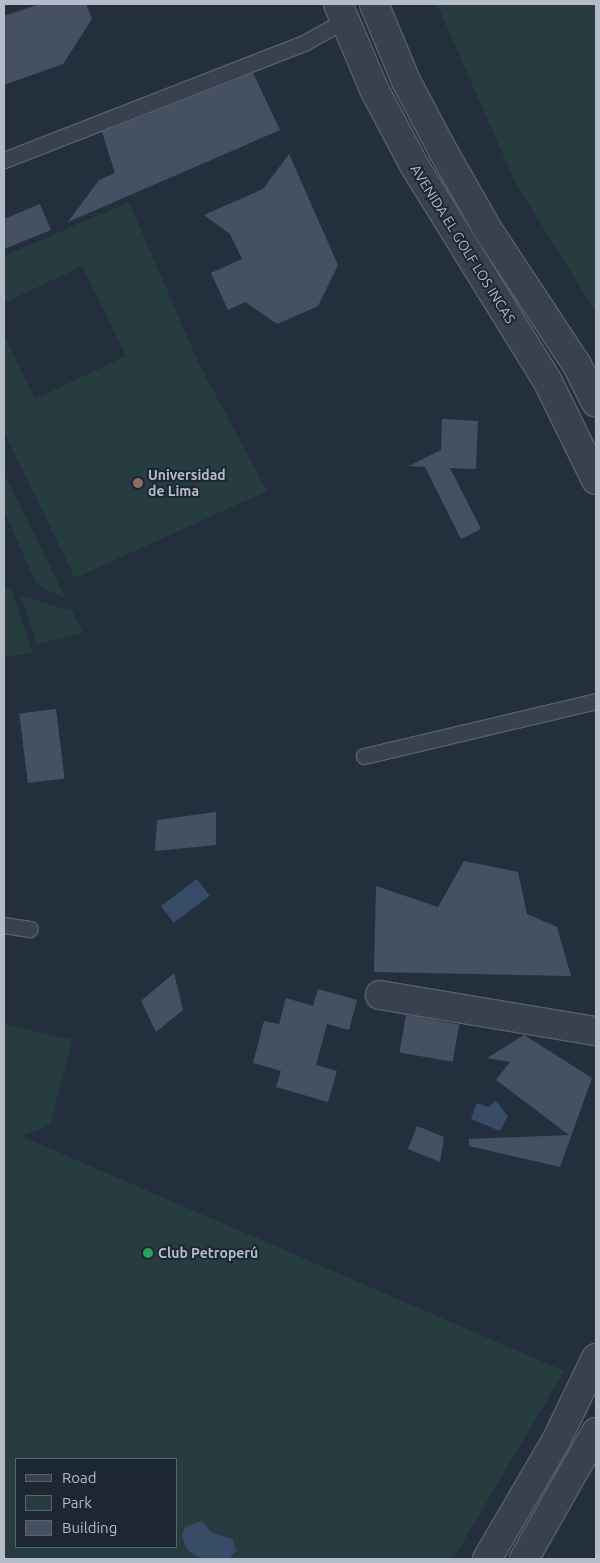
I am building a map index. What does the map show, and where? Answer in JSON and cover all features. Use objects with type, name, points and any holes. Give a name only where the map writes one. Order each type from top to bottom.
[{"type":"street","points":[[374,4],[406,81],[443,151],[488,230],[577,365],[596,403]]},
{"type":"street","name":"AVENIDA EL GOLF LOS INCAS","points":[[341,12],[375,91],[414,165],[548,382],[596,480]]},
{"type":"street","points":[[380,996],[596,1031]]},
{"type":"street","points":[[487,1559],[557,1439],[596,1358]]},
{"type":"street","points":[[524,1559],[596,1432]]},
{"type":"lane","points":[[4,160],[304,43],[341,12]]},
{"type":"lane","points":[[364,756],[596,701]]},
{"type":"lane","points":[[4,925],[30,929]]},
{"type":"green space","points":[[437,4],[596,4],[596,312],[515,182]]},
{"type":"green space","points":[[129,202],[199,364],[267,491],[75,578],[4,432],[4,335],[35,399],[126,356],[82,266],[4,303],[4,256]]},
{"type":"green space","points":[[4,473],[66,599],[36,584],[4,510]]},
{"type":"green space","points":[[4,585],[12,591],[33,653],[4,657]]},
{"type":"green space","points":[[21,596],[72,611],[83,633],[37,644]]},
{"type":"green space","name":"Club Petroperú","points":[[4,1024],[72,1040],[50,1125],[21,1136],[564,1371],[453,1559],[4,1559]]},
{"type":"water","points":[[197,879],[210,896],[174,923],[161,906]]},
{"type":"water","points":[[496,1101],[508,1116],[500,1131],[471,1119],[477,1103],[488,1107]]},
{"type":"water","points":[[202,1521],[212,1533],[233,1539],[236,1551],[230,1558],[202,1559],[187,1550],[182,1536],[185,1527]]},
{"type":"building","points":[[40,4],[86,4],[92,19],[63,64],[4,85],[4,16]]},
{"type":"building","points":[[253,73],[280,130],[68,222],[99,180],[115,173],[102,132]]},
{"type":"building","points":[[289,154],[338,265],[318,306],[277,324],[245,302],[228,310],[211,273],[242,259],[230,234],[204,215],[263,189]]},
{"type":"building","points":[[40,204],[51,230],[4,249],[4,219]]},
{"type":"building","points":[[442,419],[478,421],[476,469],[450,468],[481,529],[461,539],[425,467],[409,466],[441,450]]},
{"type":"building","points":[[56,709],[65,778],[28,783],[19,714]]},
{"type":"building","points":[[216,812],[216,845],[155,851],[157,820]]},
{"type":"building","points":[[464,861],[518,872],[527,914],[557,927],[571,976],[374,972],[376,886],[438,907]]},
{"type":"building","points":[[174,973],[183,1010],[156,1032],[141,1001]]},
{"type":"building","points":[[318,989],[357,1000],[349,1030],[327,1024],[316,1065],[337,1071],[328,1102],[276,1087],[281,1071],[253,1063],[264,1021],[279,1024],[286,998],[313,1006]]},
{"type":"building","points":[[406,1015],[459,1024],[453,1062],[399,1052]]},
{"type":"building","points":[[524,1035],[592,1078],[560,1167],[469,1146],[469,1139],[569,1135],[496,1080],[510,1062],[487,1058]]},
{"type":"building","points":[[417,1126],[444,1137],[440,1162],[408,1149]]},
{"type":"place","name":"Universidad de Lima","points":[[138,483]]},
{"type":"place","name":"Club Petroperú","points":[[148,1253]]}]
